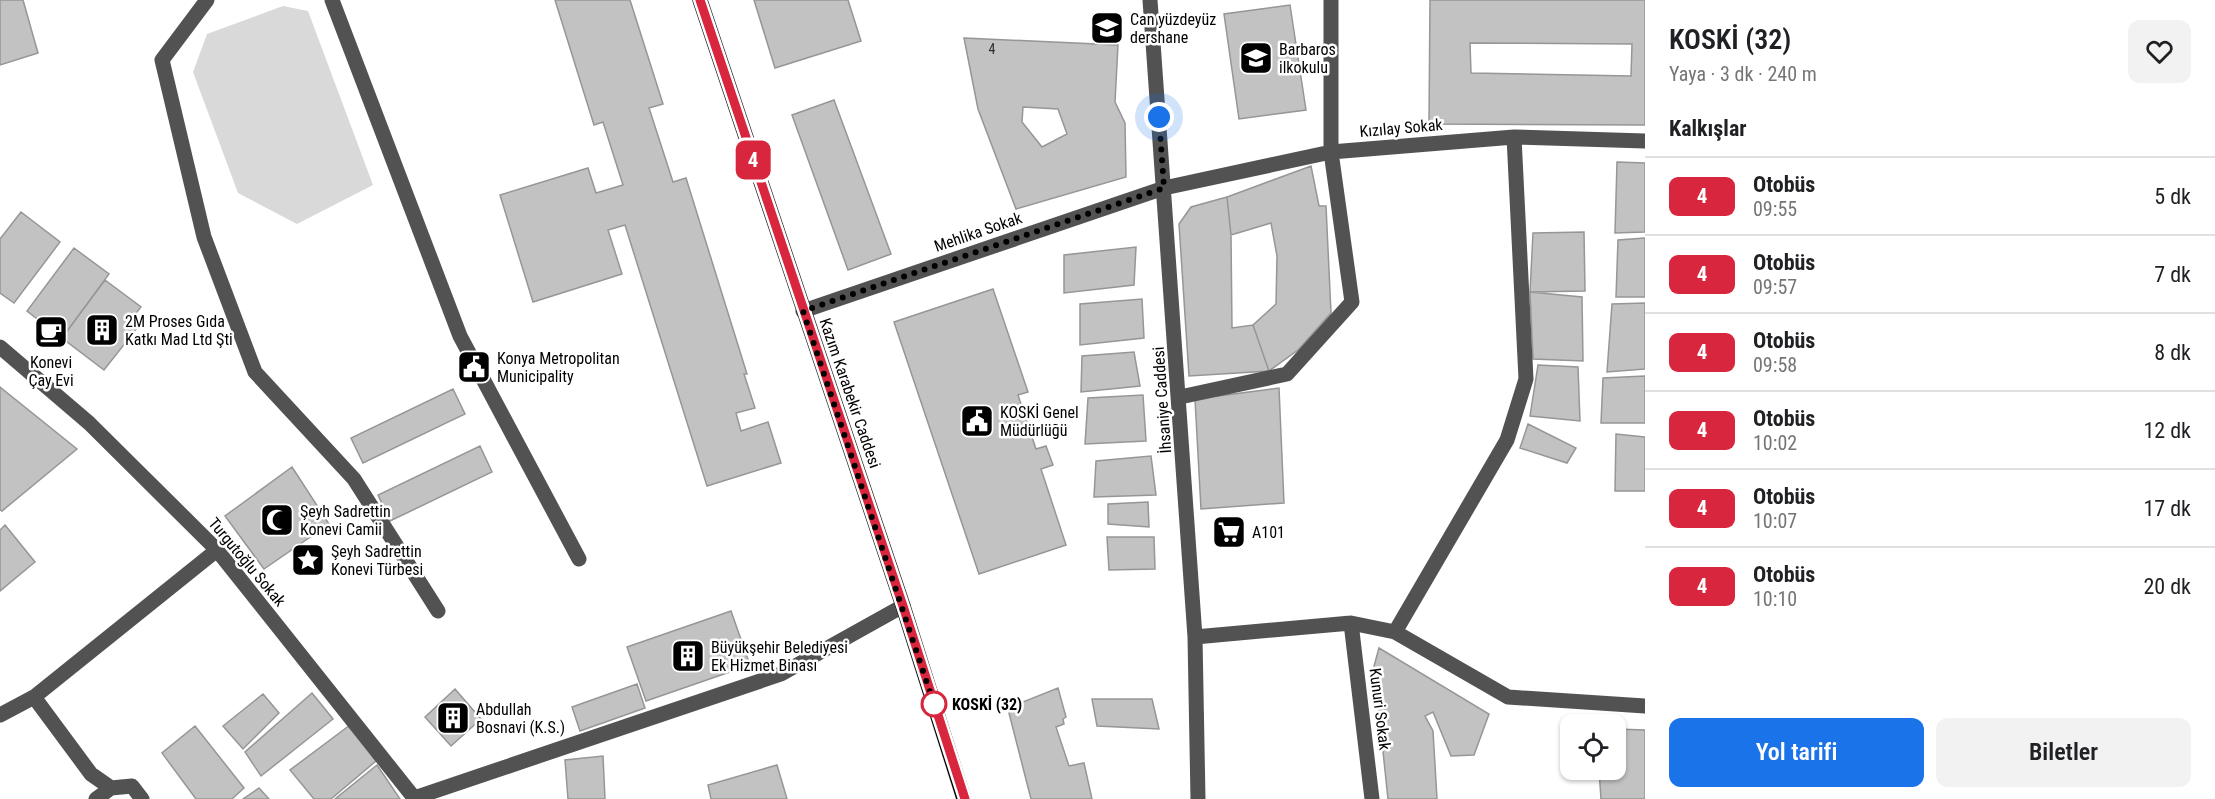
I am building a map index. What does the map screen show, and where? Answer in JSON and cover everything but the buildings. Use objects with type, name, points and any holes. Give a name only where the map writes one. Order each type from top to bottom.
[{"type":"main road","name":"Kazım Karabekir Caddesi","points":[[700,0],[903,606],[964,799]]},
{"type":"street","points":[[205,0],[162,60],[204,237],[255,372],[354,479],[438,611]]},
{"type":"street","points":[[332,0],[460,336],[579,559]]},
{"type":"street","name":"İhsaniye Caddesi","points":[[1150,0],[1180,397],[1195,636],[1198,799]]},
{"type":"street","points":[[1180,397],[1287,374],[1352,302],[1331,152],[1331,0]]},
{"type":"street","points":[[1395,632],[1507,440],[1526,379],[1514,137]]},
{"type":"street","name":"Kızılay Sokak","points":[[1164,188],[1331,152],[1514,137],[1645,141]]},
{"type":"street","name":"Mehlika Sokak","points":[[803,311],[1164,188]]},
{"type":"street","name":"Turgutoğlu Sokak","points":[[0,347],[89,423],[217,550],[415,798]]},
{"type":"street","points":[[0,715],[34,697],[217,550]]},
{"type":"street","points":[[415,798],[781,674],[903,606]]},
{"type":"street","points":[[1195,636],[1351,623],[1395,632],[1508,697],[1645,706]]},
{"type":"street","name":"Kunuri Sokak","points":[[1351,623],[1372,799]]},
{"type":"street","points":[[34,697],[91,774],[111,788]]},
{"type":"street","points":[[96,799],[111,788],[132,786],[142,799]]},
{"type":"shaded area","points":[[283,6],[308,11],[373,185],[297,224],[238,193],[193,72],[207,34]]},
{"type":"bus line","name":"4","points":[[700,0],[903,606],[965,799]]},
{"type":"place","name":"Can yüzdeyüz dershane","points":[[1107,28]]},
{"type":"place","name":"Barbaros ilkokulu","points":[[1256,58]]},
{"type":"place","name":"2M Proses Gıda Katkı Mad Ltd Şti","points":[[102,330]]},
{"type":"place","name":"Konevi Çay Evi","points":[[51,332]]},
{"type":"place","name":"Konya Metropolitan Municipality","points":[[474,367]]},
{"type":"place","name":"KOSKİ Genel Müdürlüğü","points":[[977,421]]},
{"type":"place","name":"Şeyh Sadrettin Konevi Camii","points":[[277,520]]},
{"type":"place","name":"A101","points":[[1229,532]]},
{"type":"place","name":"Şeyh Sadrettin Konevi Türbesi","points":[[308,560]]},
{"type":"place","name":"Büyükşehir Belediyesi Ek Hizmet Binası","points":[[688,656]]},
{"type":"place","name":"KOSKİ (32)","points":[[934,704]]},
{"type":"place","name":"Abdullah Bosnavi (K.S.)","points":[[453,718]]},
{"type":"route","points":[[934,704],[937,713],[903,606],[803,311],[1164,188],[1159,117]]}]
